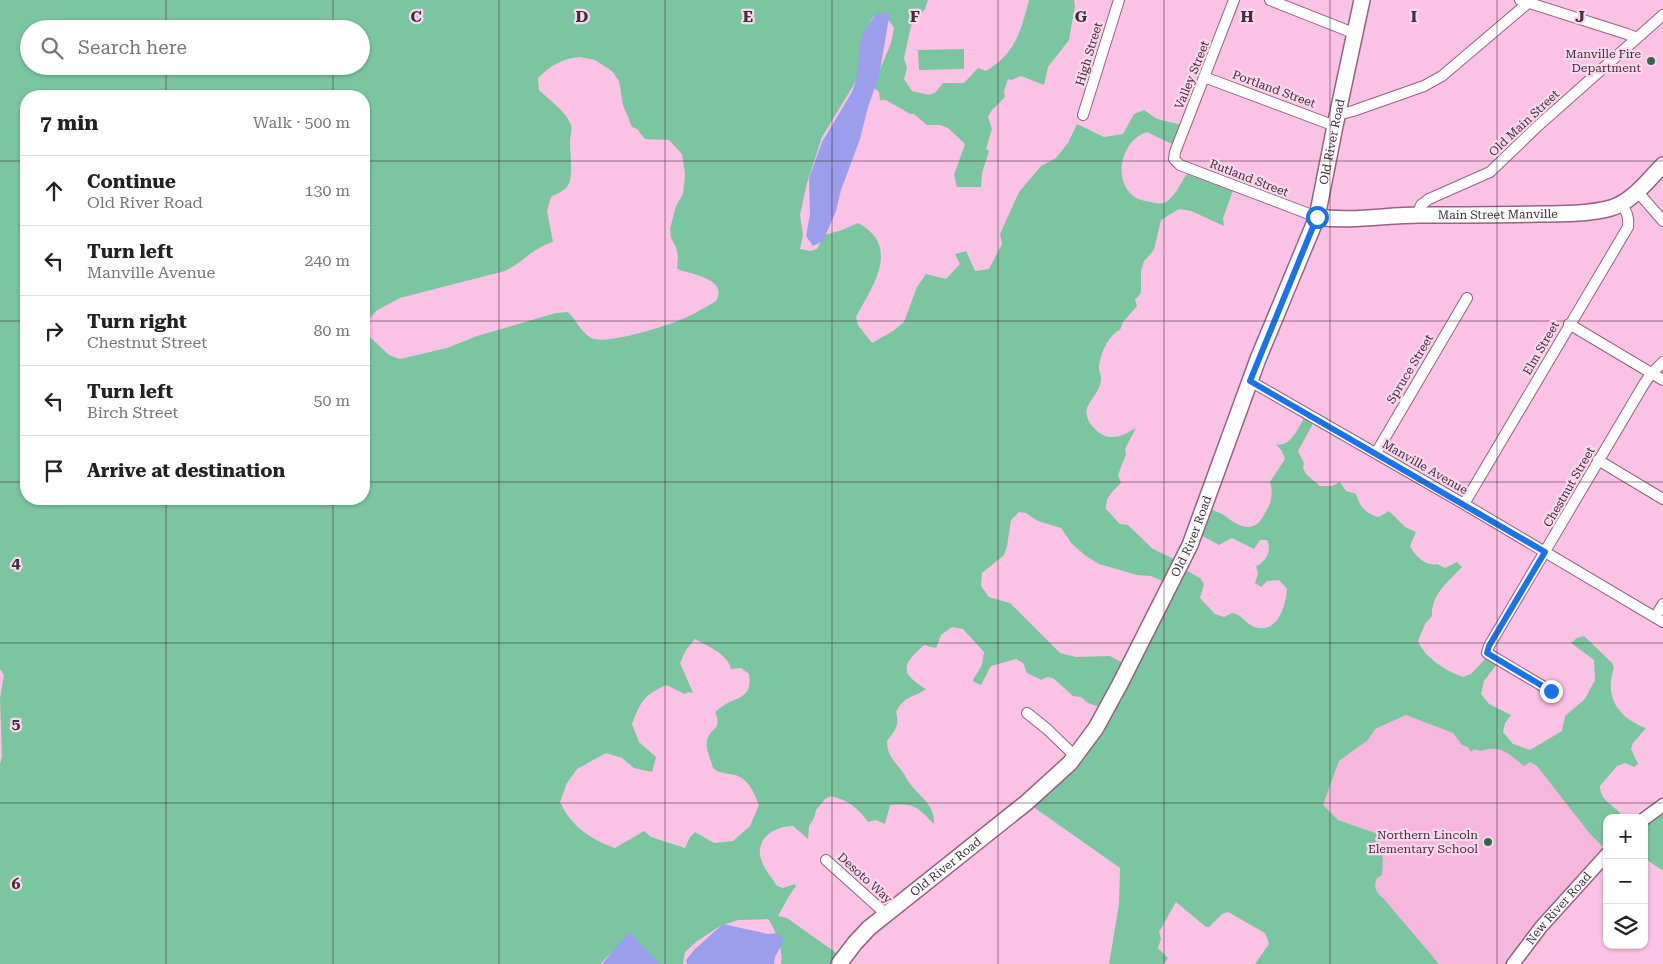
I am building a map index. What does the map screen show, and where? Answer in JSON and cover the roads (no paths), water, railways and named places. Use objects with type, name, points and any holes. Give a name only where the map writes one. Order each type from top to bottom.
[{"type":"main road","name":"Old River Road","points":[[839,964],[869,928],[1031,798],[1076,757],[1096,728],[1120,684],[1190,545],[1250,381],[1317,217],[1362,0]]},
{"type":"main road","name":"Main Street Manville","points":[[1317,217],[1338,220],[1417,215],[1561,214],[1611,208],[1621,204],[1637,191],[1663,165]]},
{"type":"street","name":"High Street","points":[[1083,114],[1119,0]]},
{"type":"street","name":"Valley Street","points":[[1174,159],[1175,152],[1234,0]]},
{"type":"street","points":[[1270,0],[1356,34]]},
{"type":"street","points":[[1336,120],[1353,111],[1424,86],[1442,76],[1524,1],[1558,7],[1637,38]]},
{"type":"street","name":"Old Main Street","points":[[1417,215],[1421,205],[1429,199],[1490,172],[1539,125],[1663,15]]},
{"type":"street","name":"Portland Street","points":[[1204,77],[1336,120]]},
{"type":"street","name":"Rutland Street","points":[[1174,159],[1180,165],[1317,217]]},
{"type":"street","points":[[1637,191],[1663,221]]},
{"type":"street","name":"Elm Street","points":[[1464,504],[1628,227],[1627,212],[1621,204]]},
{"type":"street","name":"Spruce Street","points":[[1376,453],[1467,298]]},
{"type":"street","points":[[1569,324],[1663,380]]},
{"type":"street","name":"Chestnut Street","points":[[1551,691],[1487,653],[1489,646],[1598,460],[1651,374],[1663,362]]},
{"type":"street","name":"Manville Avenue","points":[[1250,381],[1464,504],[1659,620]]},
{"type":"street","points":[[1598,460],[1663,499]]},
{"type":"street","points":[[1659,620],[1663,604]]},
{"type":"street","points":[[1027,713],[1076,757]]},
{"type":"street","points":[[1648,816],[1663,805]]},
{"type":"street","name":"New River Road","points":[[1514,964],[1541,928],[1603,858]]},
{"type":"street","name":"Desoto Way","points":[[826,860],[886,914]]},
{"type":"water","points":[[890,12],[879,76],[868,107],[860,139],[841,190],[836,211],[823,241],[813,246],[806,236],[810,214],[809,178],[822,142],[852,92],[856,81],[863,33],[876,14]]},
{"type":"water","points":[[723,924],[768,934],[778,933],[784,940],[775,957],[774,964],[687,964],[686,960],[694,950]]},
{"type":"water","points":[[629,932],[660,964],[602,964]]},
{"type":"place","name":"Manville Fire Department","points":[[1651,61]]},
{"type":"place","name":"Northern Lincoln Elementary School","points":[[1488,842]]}]
